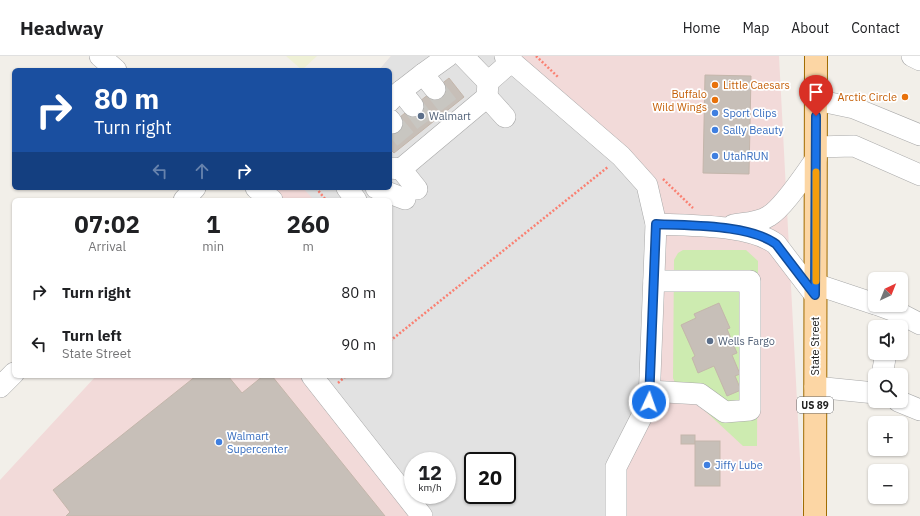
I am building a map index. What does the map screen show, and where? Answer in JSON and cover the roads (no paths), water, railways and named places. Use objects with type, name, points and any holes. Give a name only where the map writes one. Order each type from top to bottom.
[{"type":"main road","name":"State Street","points":[[815,516],[816,56]]},
{"type":"street","points":[[100,56],[114,68]]},
{"type":"street","points":[[401,100],[429,81],[448,56]]},
{"type":"street","points":[[463,56],[505,117]]},
{"type":"street","points":[[912,56],[920,60]]},
{"type":"street","points":[[388,190],[411,194],[395,169],[412,148],[487,90],[508,59],[621,156],[647,185],[656,224],[649,402],[616,466],[616,516]]},
{"type":"street","points":[[816,100],[854,108],[920,135]]},
{"type":"street","points":[[716,227],[755,221],[768,217],[778,209],[816,153],[854,146],[920,175]]},
{"type":"street","points":[[186,198],[193,190]]},
{"type":"street","points":[[259,190],[269,198]]},
{"type":"street","points":[[656,224],[716,227],[757,234],[768,238],[776,244],[815,289],[868,302]]},
{"type":"street","points":[[649,391],[700,394],[725,412],[750,410],[750,281],[654,281]]},
{"type":"street","points":[[897,312],[920,324]]},
{"type":"street","points":[[0,387],[12,375]]},
{"type":"street","points":[[314,378],[422,516]]},
{"type":"street","points":[[815,388],[868,392]]},
{"type":"street","points":[[908,405],[920,410]]},
{"type":"tunnel","points":[[435,89],[450,108]]},
{"type":"tunnel","points":[[413,106],[428,126]]},
{"type":"tunnel","points":[[392,123],[408,142]]},
{"type":"place","name":"Little Caesars","points":[[715,85]]},
{"type":"place","name":"Arctic Circle","points":[[905,97]]},
{"type":"place","name":"Buffalo Wild Wings","points":[[715,100]]},
{"type":"place","name":"Sport Clips","points":[[715,113]]},
{"type":"place","name":"Walmart","points":[[421,116]]},
{"type":"place","name":"Sally Beauty","points":[[715,130]]},
{"type":"place","name":"UtahRUN","points":[[715,156]]},
{"type":"place","name":"Wells Fargo","points":[[710,341]]},
{"type":"place","name":"Walmart Supercenter","points":[[219,442]]},
{"type":"place","name":"Jiffy Lube","points":[[707,465]]}]
